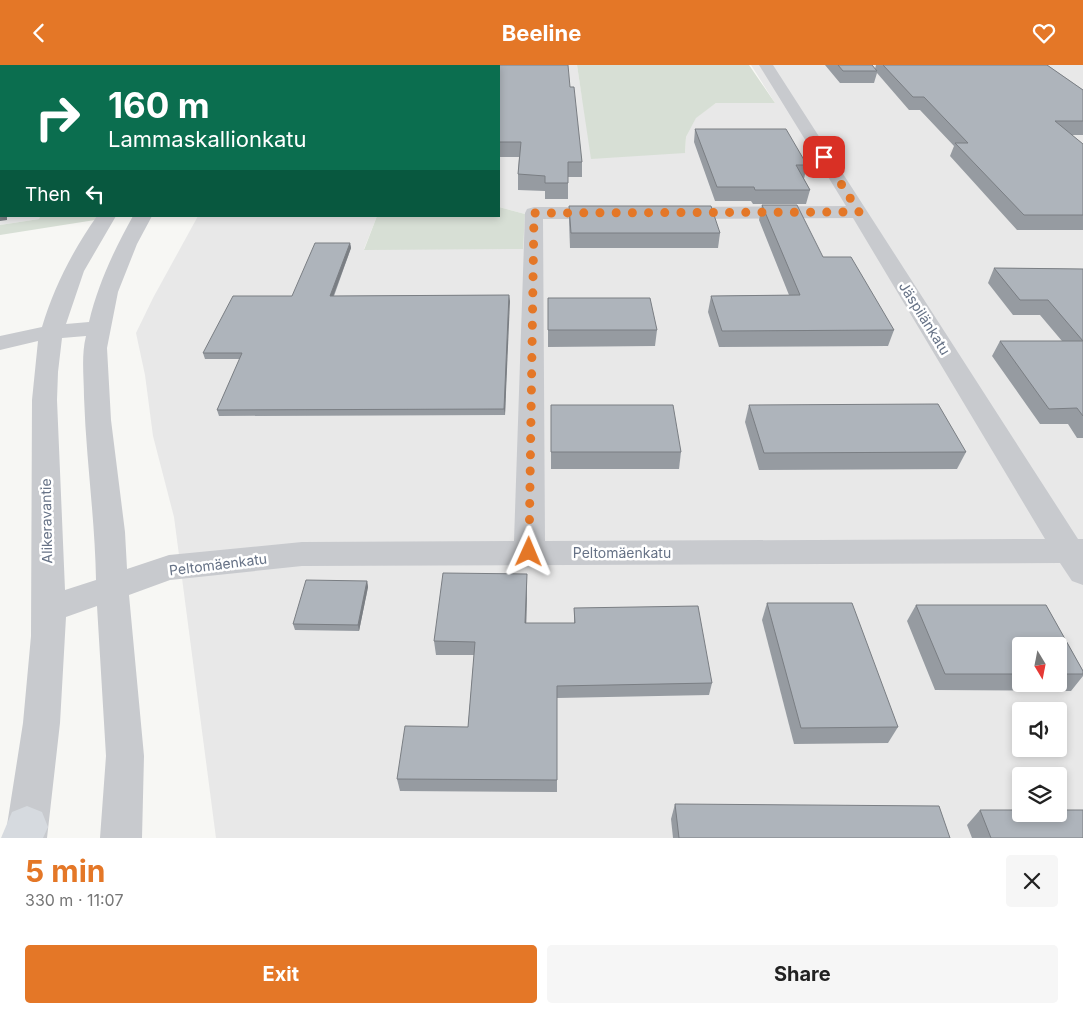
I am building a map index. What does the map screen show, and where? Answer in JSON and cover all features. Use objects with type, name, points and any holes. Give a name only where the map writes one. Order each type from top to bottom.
[{"type":"street","name":"Jäspilänkatu","points":[[766,65],[1078,558]]},
{"type":"street","points":[[657,213],[859,212]]},
{"type":"street","points":[[529,552],[534,213],[629,213]]},
{"type":"street","name":"Alikeravantie","points":[[25,834],[43,710],[49,609],[45,372],[52,332],[72,274],[87,246],[106,217]]},
{"type":"street","points":[[121,838],[125,756],[112,586],[110,531],[98,420],[95,348],[107,292],[127,243],[142,217]]},
{"type":"street","points":[[0,343],[19,337],[52,332],[99,328]]},
{"type":"street","name":"Peltomäenkatu","points":[[49,609],[169,568],[302,554],[529,552],[1078,558]]},
{"type":"shaded area","points":[[500,65],[577,65],[582,97],[685,153],[686,137],[696,117],[716,103],[775,103],[751,65],[1083,65],[1083,838],[216,838],[174,517],[153,436],[145,375],[136,333],[197,217],[377,217],[364,249],[525,214],[500,207]]},
{"type":"shaded area","points":[[577,65],[749,65],[775,103],[716,103],[696,118],[686,137],[685,153],[591,159]]},
{"type":"shaded area","points":[[500,207],[525,214],[523,249],[364,250],[377,217],[500,217]]},
{"type":"shaded area","points":[[0,217],[40,217],[39,219],[0,225]]},
{"type":"shaded area","points":[[40,217],[98,217],[95,220],[0,235],[0,225],[39,219]]},
{"type":"building","points":[[500,65],[568,65],[570,87],[574,87],[582,162],[568,162],[568,183],[545,183],[545,176],[518,174],[521,142],[500,142]]},
{"type":"building","points":[[838,65],[872,65],[877,71],[843,71]]},
{"type":"building","points":[[883,65],[1047,65],[1083,90],[1083,121],[1055,121],[1083,144],[1083,215],[1024,215],[955,143],[968,143],[924,97],[913,97]]},
{"type":"building","points":[[695,129],[786,129],[807,165],[796,165],[810,190],[755,190],[754,187],[717,187]]},
{"type":"building","points":[[762,205],[797,205],[823,257],[851,257],[894,330],[722,331],[711,296],[800,295]]},
{"type":"building","points":[[569,206],[711,206],[720,233],[571,233]]},
{"type":"building","points":[[315,243],[350,243],[330,296],[509,295],[504,409],[217,410],[242,353],[203,353],[233,296],[292,296]]},
{"type":"building","points":[[994,268],[1083,269],[1083,341],[1048,300],[1020,300]]},
{"type":"building","points":[[548,298],[650,298],[657,330],[548,330]]},
{"type":"building","points":[[1000,341],[1083,341],[1083,416],[1077,408],[1049,409]]},
{"type":"building","points":[[938,404],[966,452],[764,453],[749,405]]},
{"type":"building","points":[[551,405],[673,405],[681,452],[551,452]]},
{"type":"building","points":[[443,573],[527,574],[525,623],[575,623],[574,608],[698,606],[712,683],[557,686],[557,780],[397,779],[405,726],[468,727],[475,642],[434,641]]},
{"type":"building","points":[[306,580],[367,581],[358,625],[293,624]]},
{"type":"building","points":[[767,603],[852,603],[898,727],[801,728]]},
{"type":"building","points":[[916,605],[1046,605],[1064,637],[1012,637],[1012,674],[945,674]]},
{"type":"building","points":[[1068,644],[1083,671],[1083,674],[1068,674]]},
{"type":"building","points":[[675,804],[939,806],[950,838],[679,838]]},
{"type":"building","points":[[980,810],[1012,810],[1012,822],[1067,822],[1067,810],[1083,810],[1083,838],[991,838]]},
{"type":"route","points":[[529,552],[534,213],[859,212],[824,157]]}]
